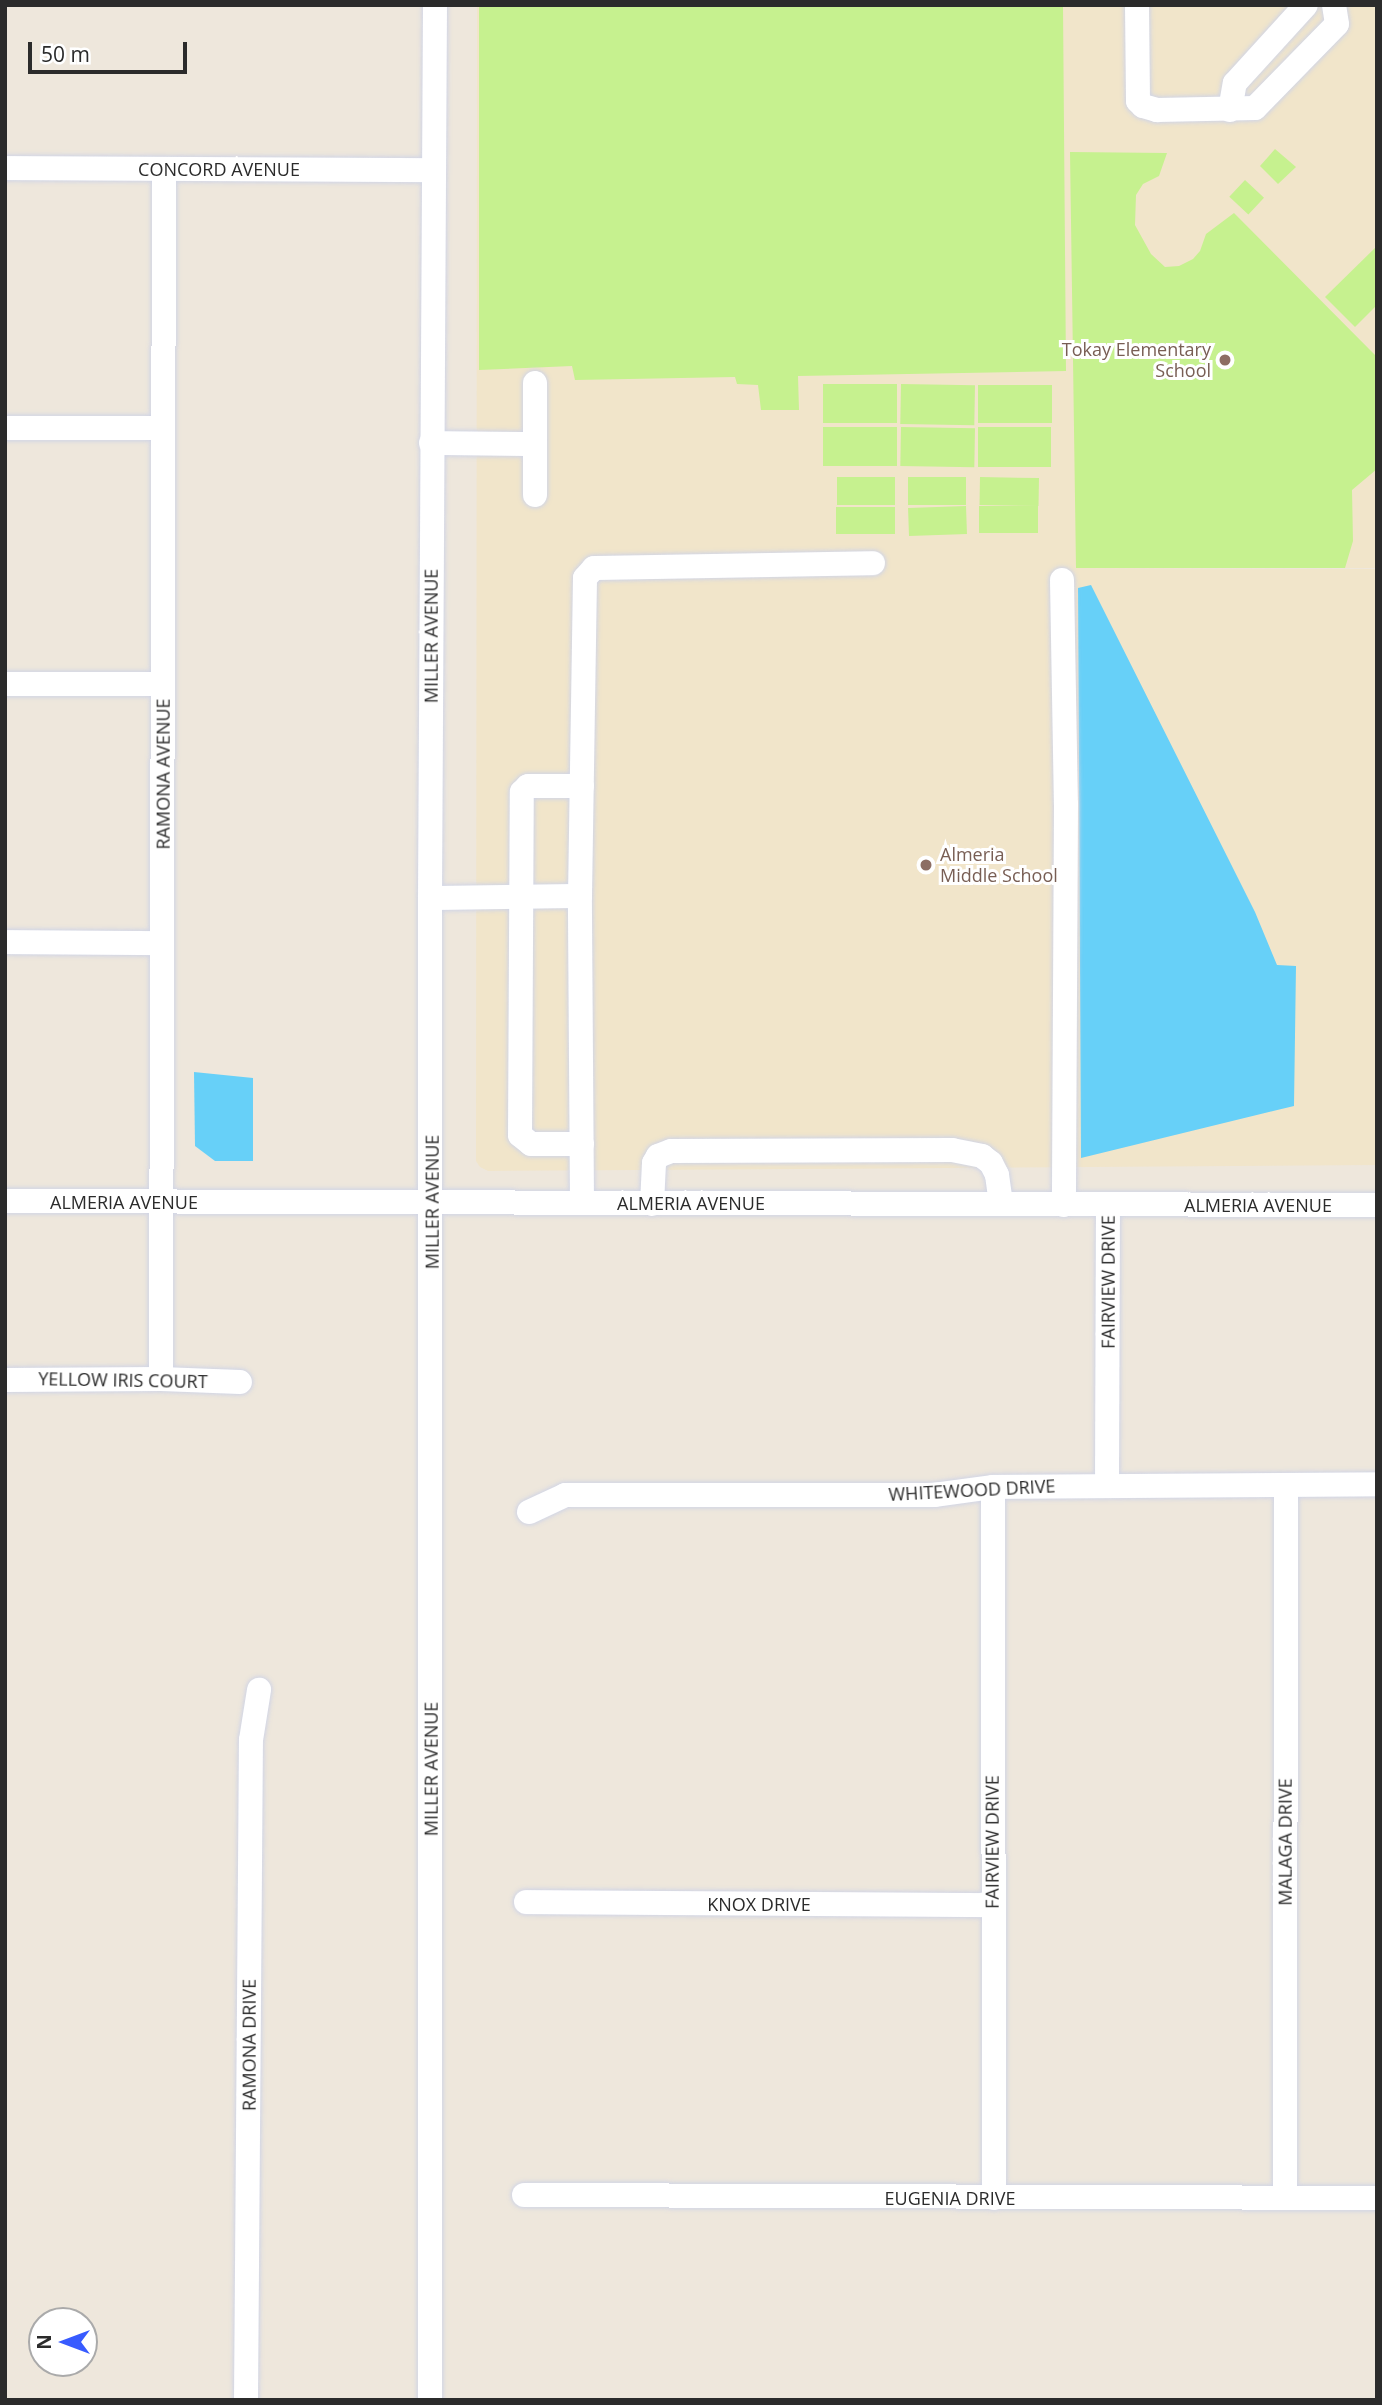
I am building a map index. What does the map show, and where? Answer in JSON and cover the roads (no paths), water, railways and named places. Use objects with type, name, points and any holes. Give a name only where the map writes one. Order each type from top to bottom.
[{"type":"street","name":"MILLER AVENUE","points":[[430,2400],[430,898],[435,5]]},
{"type":"street","points":[[1137,5],[1137,93],[1143,106],[1157,110],[1255,108],[1337,24],[1334,5]]},
{"type":"street","points":[[1230,110],[1235,83],[1306,5]]},
{"type":"street","name":"CONCORD AVENUE","points":[[5,168],[434,170]]},
{"type":"street","name":"RAMONA AVENUE","points":[[161,1379],[164,169]]},
{"type":"street","points":[[535,383],[535,495]]},
{"type":"street","points":[[5,428],[163,428]]},
{"type":"street","points":[[431,443],[535,444]]},
{"type":"street","points":[[582,1202],[580,896],[584,579],[594,568],[873,563]]},
{"type":"street","points":[[1062,580],[1066,804],[1063,1205]]},
{"type":"street","points":[[5,684],[163,684]]},
{"type":"street","points":[[582,786],[528,786],[522,792],[520,1135],[531,1144],[582,1144]]},
{"type":"street","points":[[430,898],[580,896]]},
{"type":"street","points":[[5,942],[162,943]]},
{"type":"street","points":[[652,1204],[654,1163],[658,1156],[671,1151],[952,1150],[982,1156],[991,1163],[997,1175],[1001,1203]]},
{"type":"street","name":"ALMERIA AVENUE","points":[[5,1201],[1377,1205]]},
{"type":"street","name":"FAIRVIEW DRIVE","points":[[1107,1484],[1108,1205]]},
{"type":"street","name":"YELLOW IRIS COURT","points":[[5,1380],[161,1379],[240,1382]]},
{"type":"street","name":"WHITEWOOD DRIVE","points":[[529,1512],[565,1495],[934,1495],[993,1487],[1107,1484],[1377,1484]]},
{"type":"street","name":"MALAGA DRIVE","points":[[1285,2198],[1286,1485]]},
{"type":"street","name":"FAIRVIEW DRIVE","points":[[993,1487],[994,2198]]},
{"type":"street","name":"RAMONA DRIVE","points":[[246,2400],[251,1740],[259,1690]]},
{"type":"street","name":"KNOX DRIVE","points":[[526,1902],[992,1905]]},
{"type":"street","name":"EUGENIA DRIVE","points":[[524,2195],[1377,2198]]},
{"type":"water","points":[[1091,585],[1255,912],[1277,965],[1296,966],[1294,1106],[1081,1158],[1078,588]]},
{"type":"water","points":[[194,1072],[253,1078],[253,1161],[215,1161],[195,1146]]},
{"type":"place","name":"Tokay Elementary School","points":[[1225,360]]},
{"type":"place","name":"Almeria Middle School","points":[[926,865]]}]
